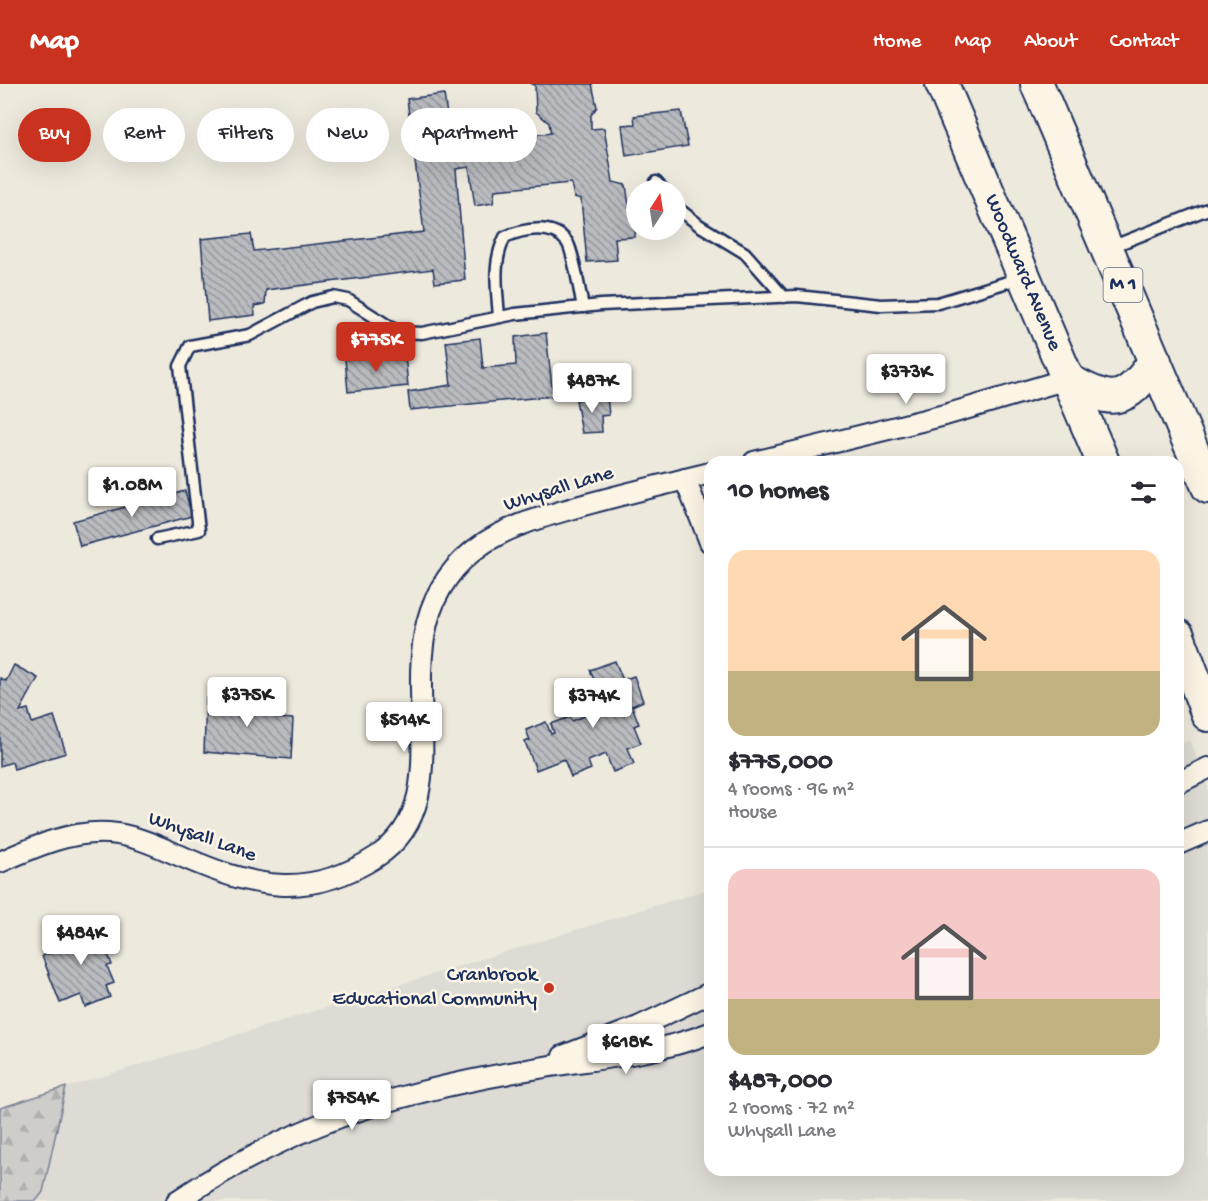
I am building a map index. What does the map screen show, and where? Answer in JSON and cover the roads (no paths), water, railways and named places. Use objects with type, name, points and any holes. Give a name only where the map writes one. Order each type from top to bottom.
[{"type":"main road","name":"Woodward Avenue","points":[[942,84],[1100,456]]},
{"type":"main road","name":"M 1","points":[[1037,84],[1208,487]]},
{"type":"main road","points":[[1067,379],[1089,392],[1106,397],[1123,395],[1136,387],[1155,361]]},
{"type":"main road","points":[[1184,652],[1208,715]]},
{"type":"street","points":[[778,456],[945,415],[1067,379]]},
{"type":"street","name":"Whysall Lane","points":[[0,862],[50,842],[97,832],[143,840],[229,877],[259,884],[311,883],[337,876],[363,864],[389,847],[400,836],[417,799],[423,750],[419,682],[423,634],[435,601],[453,572],[484,543],[520,525],[704,474]]},
{"type":"street","points":[[685,479],[704,527]]},
{"type":"street","points":[[1184,780],[1208,768]]},
{"type":"street","points":[[1184,841],[1208,831]]},
{"type":"street","points":[[530,1069],[638,1027],[704,996]]},
{"type":"street","points":[[177,1201],[248,1157],[329,1120],[422,1090],[530,1069],[648,1053],[704,1035]]},
{"type":"lane","points":[[1107,248],[1208,209]]},
{"type":"lane","points":[[686,215],[745,253],[784,297]]},
{"type":"lane","points":[[499,317],[495,267],[497,252],[505,237],[518,231],[556,232],[568,242],[583,307]]},
{"type":"lane","points":[[158,539],[199,530],[180,366],[190,346],[250,334],[312,302],[333,297],[348,300],[398,332],[422,333],[499,317],[583,307],[797,296],[881,305],[938,303],[1024,277]]},
{"type":"place","name":"Cranbrook Educational Community","points":[[549,988]]}]
